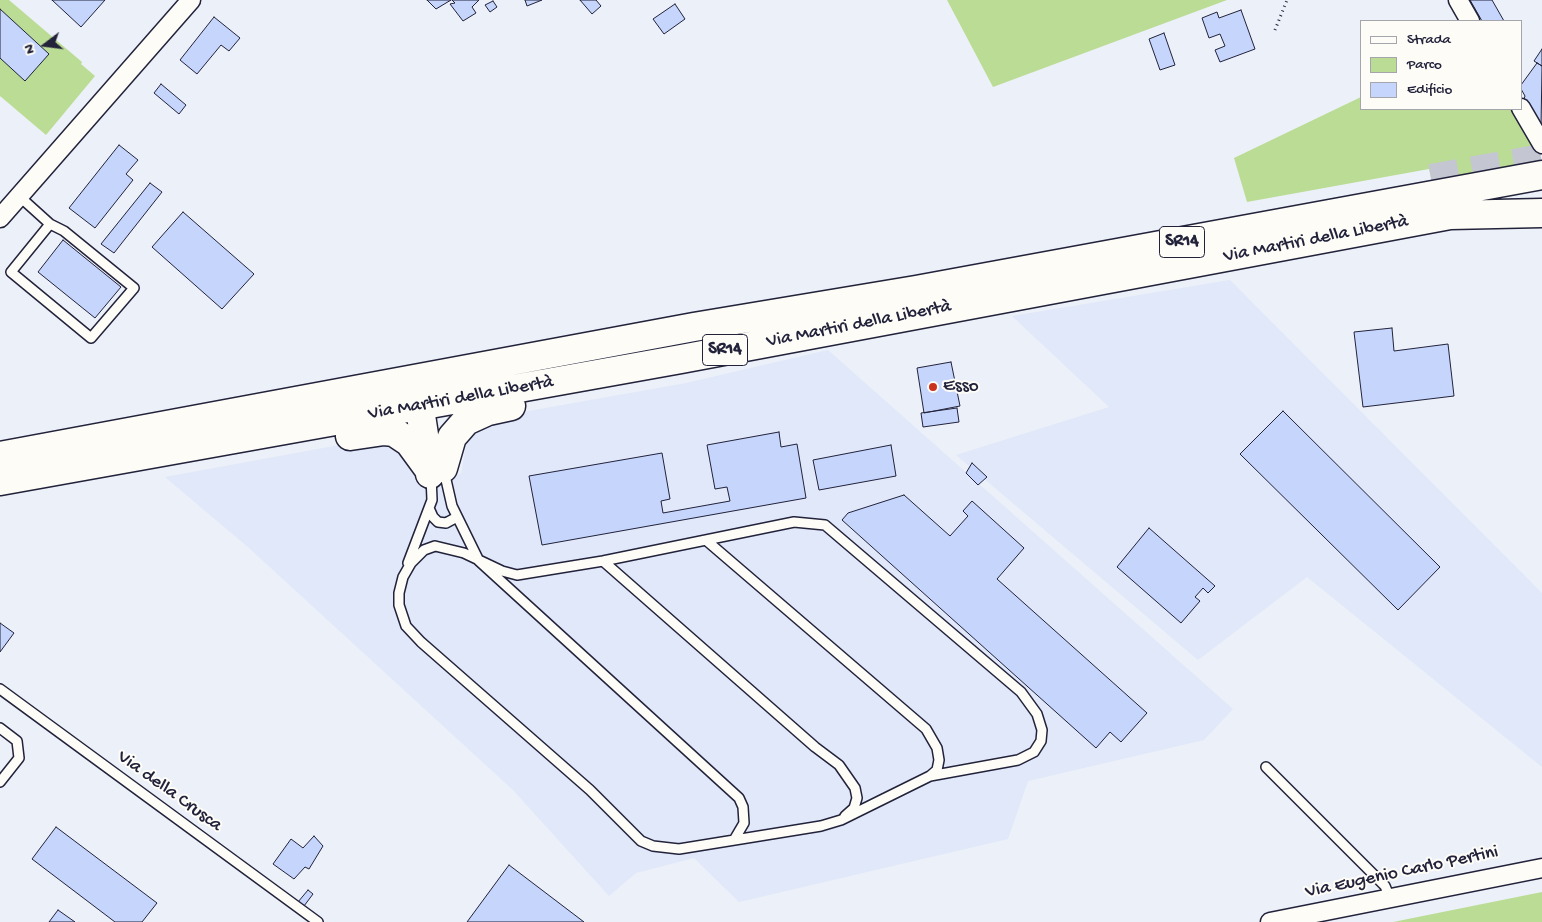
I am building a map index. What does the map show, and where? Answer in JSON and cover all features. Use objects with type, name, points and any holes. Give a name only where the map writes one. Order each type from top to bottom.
[{"type":"main road","name":"Via Martiri della Libertà","points":[[0,456],[1542,175]]},
{"type":"main road","name":"Via Martiri della Libertà","points":[[822,305],[996,259],[1431,178]]},
{"type":"main road","name":"SR14","points":[[1450,215],[1468,208],[1542,194]]},
{"type":"main road","name":"Via Martiri della Libertà","points":[[0,481],[178,450],[424,403],[681,359],[1450,215],[1542,213]]},
{"type":"main road","points":[[437,471],[424,403],[430,392],[440,387],[581,360],[684,330]]},
{"type":"main road","points":[[437,471],[452,437],[466,421],[476,415],[496,408],[602,388],[681,359]]},
{"type":"main road","points":[[206,418],[228,424],[400,395],[412,395],[424,403]]},
{"type":"main road","points":[[178,450],[232,456],[384,431],[394,432],[409,442],[424,460],[437,471]]},
{"type":"street","points":[[0,218],[191,0]]},
{"type":"street","points":[[1458,0],[1469,20]]},
{"type":"street","points":[[1522,110],[1542,144]]},
{"type":"street","name":"Via Eugenio Carlo Pertini","points":[[1270,922],[1542,868]]},
{"type":"lane","points":[[19,196],[50,224],[64,231],[134,288],[91,338],[11,272],[50,224]]},
{"type":"lane","points":[[437,471],[429,508],[403,577],[399,593],[399,605],[406,626],[421,642],[590,790],[641,841],[653,846],[679,849],[841,820],[930,776],[937,770],[939,760],[937,748],[926,730],[708,541]]},
{"type":"lane","points":[[437,471],[479,561],[733,790],[739,798],[744,816],[740,832],[734,840]]},
{"type":"lane","points":[[429,508],[433,517],[438,522],[446,523],[457,517]]},
{"type":"lane","points":[[403,577],[417,556],[430,547],[439,546],[464,553],[514,575],[603,562],[794,522],[825,525],[1021,692],[1037,714],[1042,730],[1041,742],[1034,752],[1018,760],[930,776]]},
{"type":"lane","points":[[603,562],[815,747],[839,765],[850,778],[857,798],[854,808],[841,820]]},
{"type":"lane","name":"Via della Crusca","points":[[0,689],[318,922]]},
{"type":"lane","points":[[0,728],[17,741],[18,758],[0,782]]},
{"type":"lane","points":[[1266,767],[1385,886],[1390,898]]},
{"type":"path","points":[[1275,30],[1287,0]]},
{"type":"shaded area","points":[[1230,280],[1542,593],[1542,767],[1307,577],[1198,660],[956,455],[1109,407],[1012,316]]},
{"type":"shaded area","points":[[828,350],[1233,709],[1204,740],[1028,781],[1008,839],[739,902],[694,858],[636,873],[609,896],[513,790],[249,548],[165,477],[372,439],[397,448],[414,468],[418,481],[461,474],[466,446],[482,424],[495,417],[686,383]]},
{"type":"green space","points":[[0,0],[9,0],[82,62],[81,64],[95,76],[46,135],[0,96]]},
{"type":"green space","points":[[947,0],[1227,0],[993,87]]},
{"type":"green space","points":[[1360,97],[1360,110],[1517,110],[1539,149],[1542,164],[1433,187],[1429,169],[1247,202],[1234,158]]},
{"type":"green space","points":[[1542,892],[1542,922],[1393,922],[1527,895]]},
{"type":"building","points":[[52,0],[105,0],[81,27]]},
{"type":"building","points":[[427,0],[451,0],[436,9]]},
{"type":"building","points":[[452,0],[479,0],[472,7],[476,13],[463,21],[450,4],[455,3]]},
{"type":"building","points":[[525,0],[542,0],[527,6]]},
{"type":"building","points":[[580,0],[596,0],[601,6],[592,14]]},
{"type":"building","points":[[1470,0],[1492,0],[1503,20],[1481,20]]},
{"type":"building","points":[[493,1],[497,7],[490,12],[485,5]]},
{"type":"building","points":[[675,4],[685,19],[664,34],[653,19]]},
{"type":"building","points":[[0,9],[49,54],[25,81],[0,58]]},
{"type":"building","points":[[1241,10],[1255,49],[1220,62],[1215,50],[1225,46],[1220,34],[1209,38],[1202,18],[1217,12],[1219,18]]},
{"type":"building","points":[[214,17],[240,38],[229,51],[221,45],[197,74],[180,60]]},
{"type":"building","points":[[1164,33],[1175,65],[1160,70],[1149,39]]},
{"type":"building","points":[[1542,49],[1542,66],[1534,61]]},
{"type":"building","points":[[1537,63],[1542,66],[1541,128],[1524,99],[1522,84]]},
{"type":"building","points":[[161,84],[186,105],[179,114],[154,93]]},
{"type":"building","points":[[119,145],[138,160],[126,174],[133,180],[95,228],[69,208]]},
{"type":"building","points":[[150,183],[162,192],[114,253],[101,244]]},
{"type":"building","points":[[183,212],[254,274],[222,309],[152,247]]},
{"type":"building","points":[[63,240],[121,287],[95,318],[38,272]]},
{"type":"building","points":[[1392,328],[1394,351],[1448,344],[1454,396],[1363,407],[1354,332]]},
{"type":"building","points":[[951,362],[960,406],[924,413],[917,368]]},
{"type":"building","points":[[957,408],[959,422],[923,427],[921,413]]},
{"type":"building","points":[[1283,411],[1440,567],[1398,610],[1240,454]]},
{"type":"building","points":[[779,432],[781,447],[797,444],[806,498],[542,545],[529,476],[662,453],[670,499],[661,501],[663,513],[730,501],[727,487],[715,489],[707,445]]},
{"type":"building","points":[[891,445],[896,476],[819,490],[813,460]]},
{"type":"building","points":[[972,463],[987,477],[978,485],[966,473]]},
{"type":"building","points":[[904,495],[950,536],[968,516],[963,511],[972,501],[1024,548],[997,579],[1147,713],[1121,742],[1110,732],[1096,748],[842,520],[848,513]]},
{"type":"building","points":[[1149,528],[1215,586],[1208,593],[1203,588],[1195,597],[1200,601],[1181,623],[1117,567]]},
{"type":"building","points":[[0,623],[14,633],[0,652]]},
{"type":"building","points":[[56,827],[157,903],[142,922],[115,922],[32,859]]},
{"type":"building","points":[[314,836],[323,846],[309,869],[305,867],[294,879],[273,864],[291,839],[303,848]]},
{"type":"building","points":[[509,865],[584,922],[467,922]]},
{"type":"building","points":[[308,890],[313,894],[304,906],[298,902]]},
{"type":"building","points":[[58,910],[75,922],[49,922]]},
{"type":"tunnel","points":[[1431,178],[1542,158]]},
{"type":"place","name":"Esso","points":[[933,387]]}]
